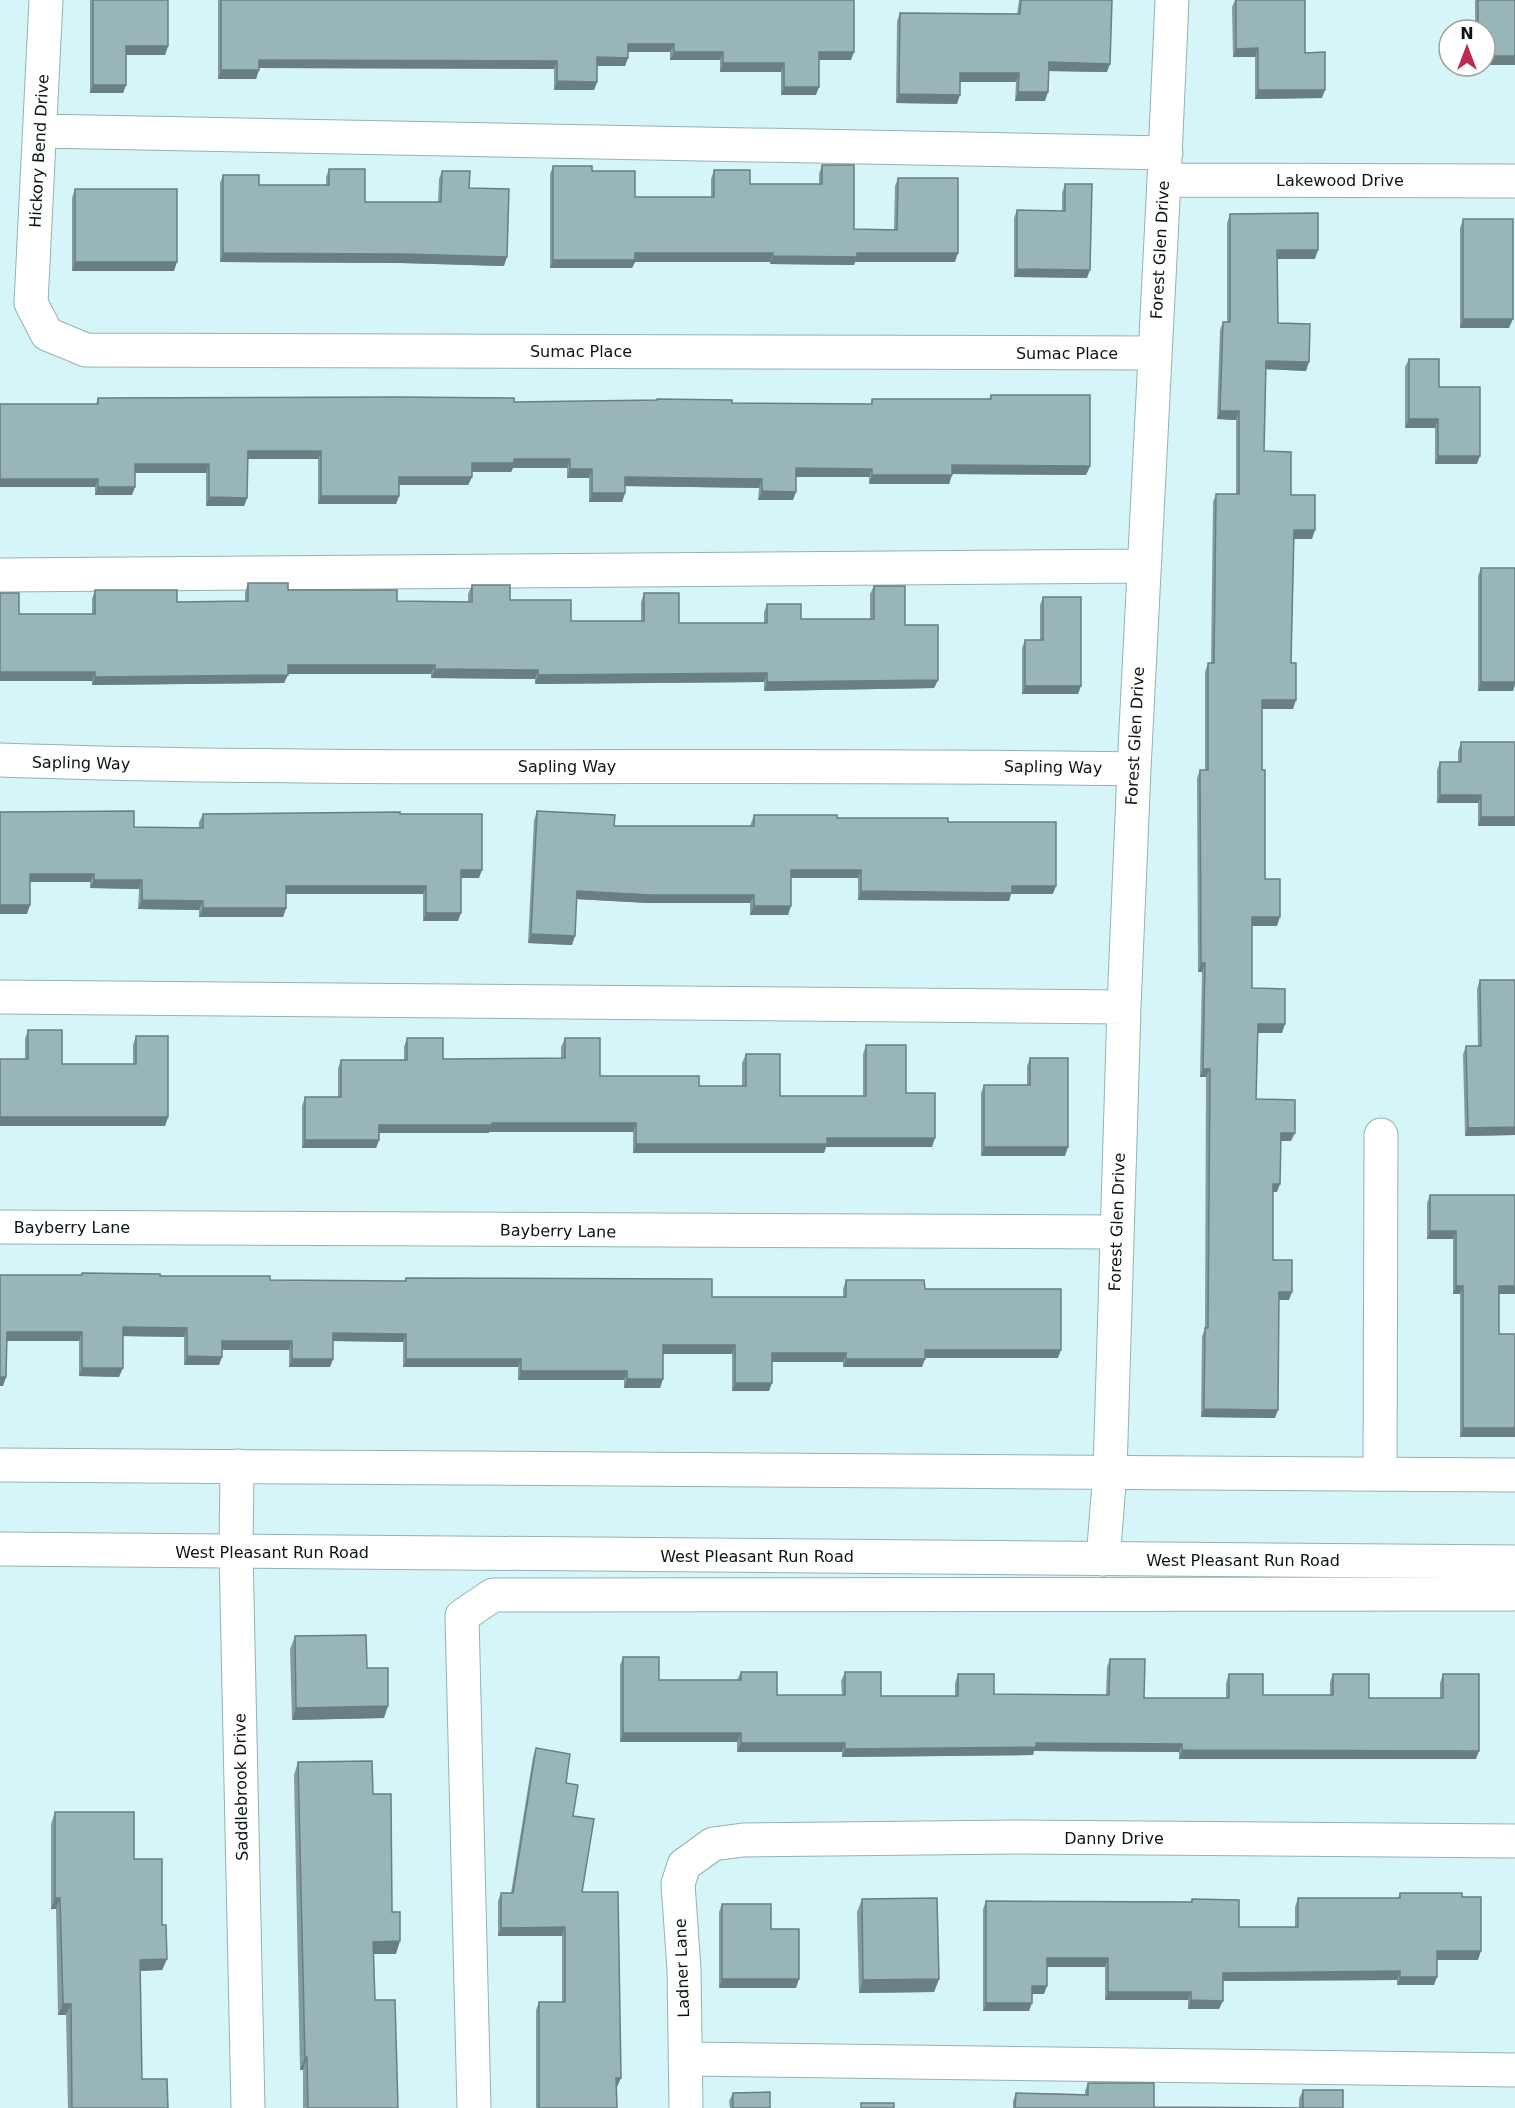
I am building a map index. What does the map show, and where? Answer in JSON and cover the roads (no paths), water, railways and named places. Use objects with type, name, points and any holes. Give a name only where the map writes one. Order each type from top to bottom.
[{"type":"street","name":"Hickory Bend Drive","points":[[31,303],[46,0]]},
{"type":"street","name":"Forest Glen Drive","points":[[1103,1559],[1110,1472],[1116,1232],[1134,769],[1172,0]]},
{"type":"street","name":"Lakewood Drive","points":[[40,131],[1165,166],[1515,181]]},
{"type":"street","name":"Sumac Place","points":[[31,303],[47,334],[86,350],[1154,353]]},
{"type":"street","points":[[0,575],[1143,566]]},
{"type":"street","name":"Sapling Way","points":[[0,760],[354,766],[952,765],[1134,769]]},
{"type":"street","points":[[0,997],[1124,1007]]},
{"type":"street","points":[[1380,1474],[1382,1136]]},
{"type":"street","name":"Bayberry Lane","points":[[0,1227],[1116,1232]]},
{"type":"street","points":[[0,1465],[1515,1475]]},
{"type":"street","name":"Saddlebrook Drive","points":[[237,1466],[236,1551],[248,2108]]},
{"type":"street","name":"West Pleasant Run Road","points":[[0,1549],[1515,1562]]},
{"type":"street","points":[[474,2108],[462,1616],[493,1594],[1515,1594]]},
{"type":"street","name":"Danny Drive","points":[[713,1844],[743,1840],[1015,1837],[1515,1841]]},
{"type":"street","name":"Ladner Lane","points":[[686,2108],[684,1969],[678,1884],[684,1864],[713,1844]]},
{"type":"street","points":[[685,2059],[1515,2070]]}]
